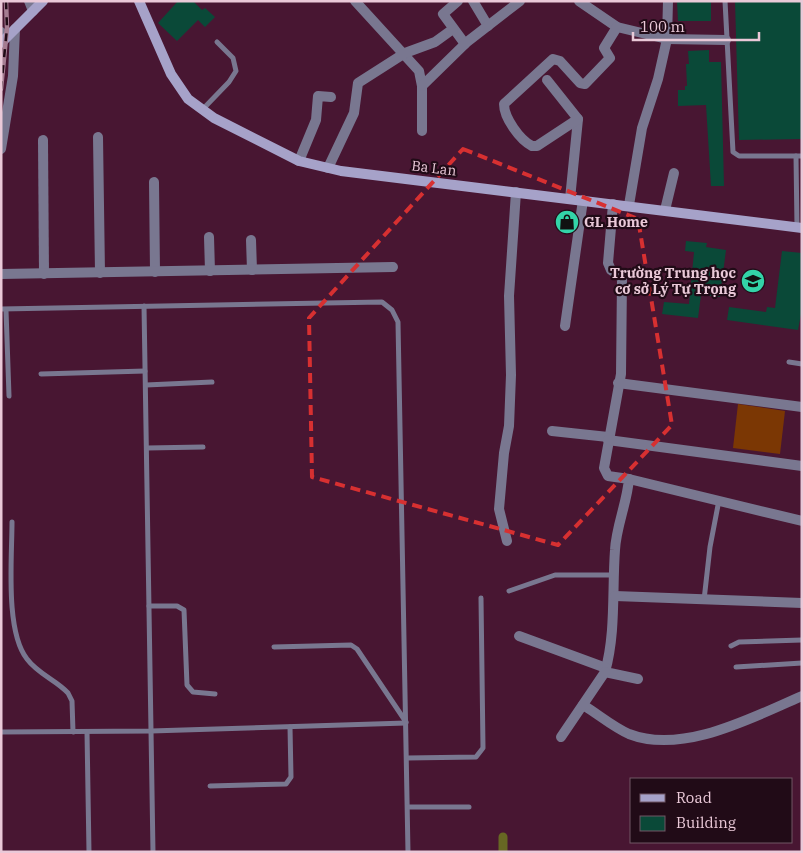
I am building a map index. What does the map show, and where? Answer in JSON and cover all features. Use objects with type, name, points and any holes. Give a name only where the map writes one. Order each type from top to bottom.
[{"type":"street","points":[[1,43],[15,29],[31,6],[43,1]]},
{"type":"street","name":"Ba Lan","points":[[139,1],[171,74],[188,99],[202,110],[299,162],[328,168],[799,228]]},
{"type":"street","points":[[354,1],[405,53],[419,71],[422,86],[422,131]]},
{"type":"street","points":[[458,1],[444,12],[452,29],[465,44]]},
{"type":"street","points":[[472,1],[488,26]]},
{"type":"street","points":[[422,86],[465,44],[520,1]]},
{"type":"street","points":[[579,1],[617,27],[667,39],[726,40]]},
{"type":"street","points":[[629,206],[642,128],[658,79],[667,39],[668,1]]},
{"type":"street","points":[[578,119],[537,146],[532,146],[517,132],[504,109],[504,104],[553,59],[560,61],[580,83],[585,84],[610,58],[604,48],[617,27]]},
{"type":"street","points":[[1,149],[13,76],[15,29]]},
{"type":"street","points":[[328,168],[354,113],[358,83],[405,53],[435,42],[452,29]]},
{"type":"street","points":[[547,80],[578,119],[570,199]]},
{"type":"street","points":[[299,162],[316,120],[318,96],[331,97]]},
{"type":"street","points":[[98,137],[100,273]]},
{"type":"street","points":[[43,140],[44,274]]},
{"type":"street","points":[[665,210],[674,173]]},
{"type":"street","points":[[154,182],[155,272]]},
{"type":"street","points":[[507,541],[499,509],[509,417],[511,375],[509,296],[516,192]]},
{"type":"street","points":[[564,326],[583,200]]},
{"type":"street","points":[[613,204],[608,264],[610,270],[622,279],[621,374],[608,439],[604,472],[608,476],[720,500],[802,521]]},
{"type":"street","points":[[209,237],[210,271]]},
{"type":"street","points":[[251,240],[252,270]]},
{"type":"street","points":[[1,274],[393,267]]},
{"type":"street","points":[[618,383],[802,407]]},
{"type":"street","points":[[552,431],[802,466]]},
{"type":"street","points":[[561,738],[605,670],[615,596],[615,547],[627,501],[629,479]]},
{"type":"street","points":[[615,596],[802,603]]},
{"type":"street","points":[[519,636],[605,670],[638,679]]},
{"type":"street","points":[[583,705],[628,734],[652,740],[676,740],[737,724],[802,696]]},
{"type":"lane","points":[[725,1],[733,152],[739,156],[799,156],[799,228]]},
{"type":"lane","points":[[202,110],[229,82],[236,71],[233,58],[216,42]]},
{"type":"lane","points":[[9,396],[4,309],[382,302],[392,310],[398,322],[408,852]]},
{"type":"lane","points":[[144,306],[153,852]]},
{"type":"lane","points":[[789,362],[802,364]]},
{"type":"lane","points":[[42,374],[145,371]]},
{"type":"lane","points":[[146,385],[212,382]]},
{"type":"lane","points":[[147,448],[203,447]]},
{"type":"lane","points":[[704,600],[710,547],[720,500]]},
{"type":"lane","points":[[12,522],[13,618],[15,637],[20,650],[33,666],[68,693],[72,701],[73,732]]},
{"type":"lane","points":[[509,591],[555,576],[614,575]]},
{"type":"lane","points":[[406,758],[476,757],[483,748],[481,598]]},
{"type":"lane","points":[[149,606],[177,606],[184,610],[187,685],[193,692],[215,694]]},
{"type":"lane","points":[[731,646],[739,642],[802,640]]},
{"type":"lane","points":[[274,647],[351,645],[357,649],[406,723]]},
{"type":"lane","points":[[736,667],[802,663]]},
{"type":"lane","points":[[1,732],[151,731],[406,723]]},
{"type":"lane","points":[[210,786],[286,784],[291,777],[290,726]]},
{"type":"lane","points":[[87,732],[89,852]]},
{"type":"lane","points":[[408,807],[469,807]]},
{"type":"highlighted area","points":[[463,149],[638,219],[672,425],[558,545],[312,477],[309,318]]},
{"type":"shaded area","points":[[738,404],[785,411],[780,454],[733,448]]},
{"type":"building","points":[[178,1],[193,1],[202,10],[205,8],[215,17],[205,27],[198,20],[177,41],[158,23]]},
{"type":"building","points":[[677,1],[711,1],[711,21],[678,21]]},
{"type":"building","points":[[735,1],[802,1],[802,139],[739,140]]},
{"type":"building","points":[[709,50],[709,62],[721,62],[724,186],[711,186],[706,105],[678,106],[678,90],[685,90],[685,86],[687,86],[686,64],[689,64],[688,51]]},
{"type":"building","points":[[686,241],[707,243],[706,247],[726,250],[720,297],[701,295],[698,318],[662,314],[664,302],[689,304],[694,252],[685,251]]},
{"type":"building","points":[[782,251],[802,253],[802,309],[798,330],[727,320],[729,307],[766,312],[767,307],[775,308]]},
{"type":"waterway","points":[[503,837],[503,852]]},
{"type":"railway","points":[[1,89],[7,28],[6,1]]},
{"type":"place","name":"GL Home","points":[[567,222]]},
{"type":"place","name":"Trường Trung học cơ sở Lý Tự Trọng","points":[[753,281]]}]
